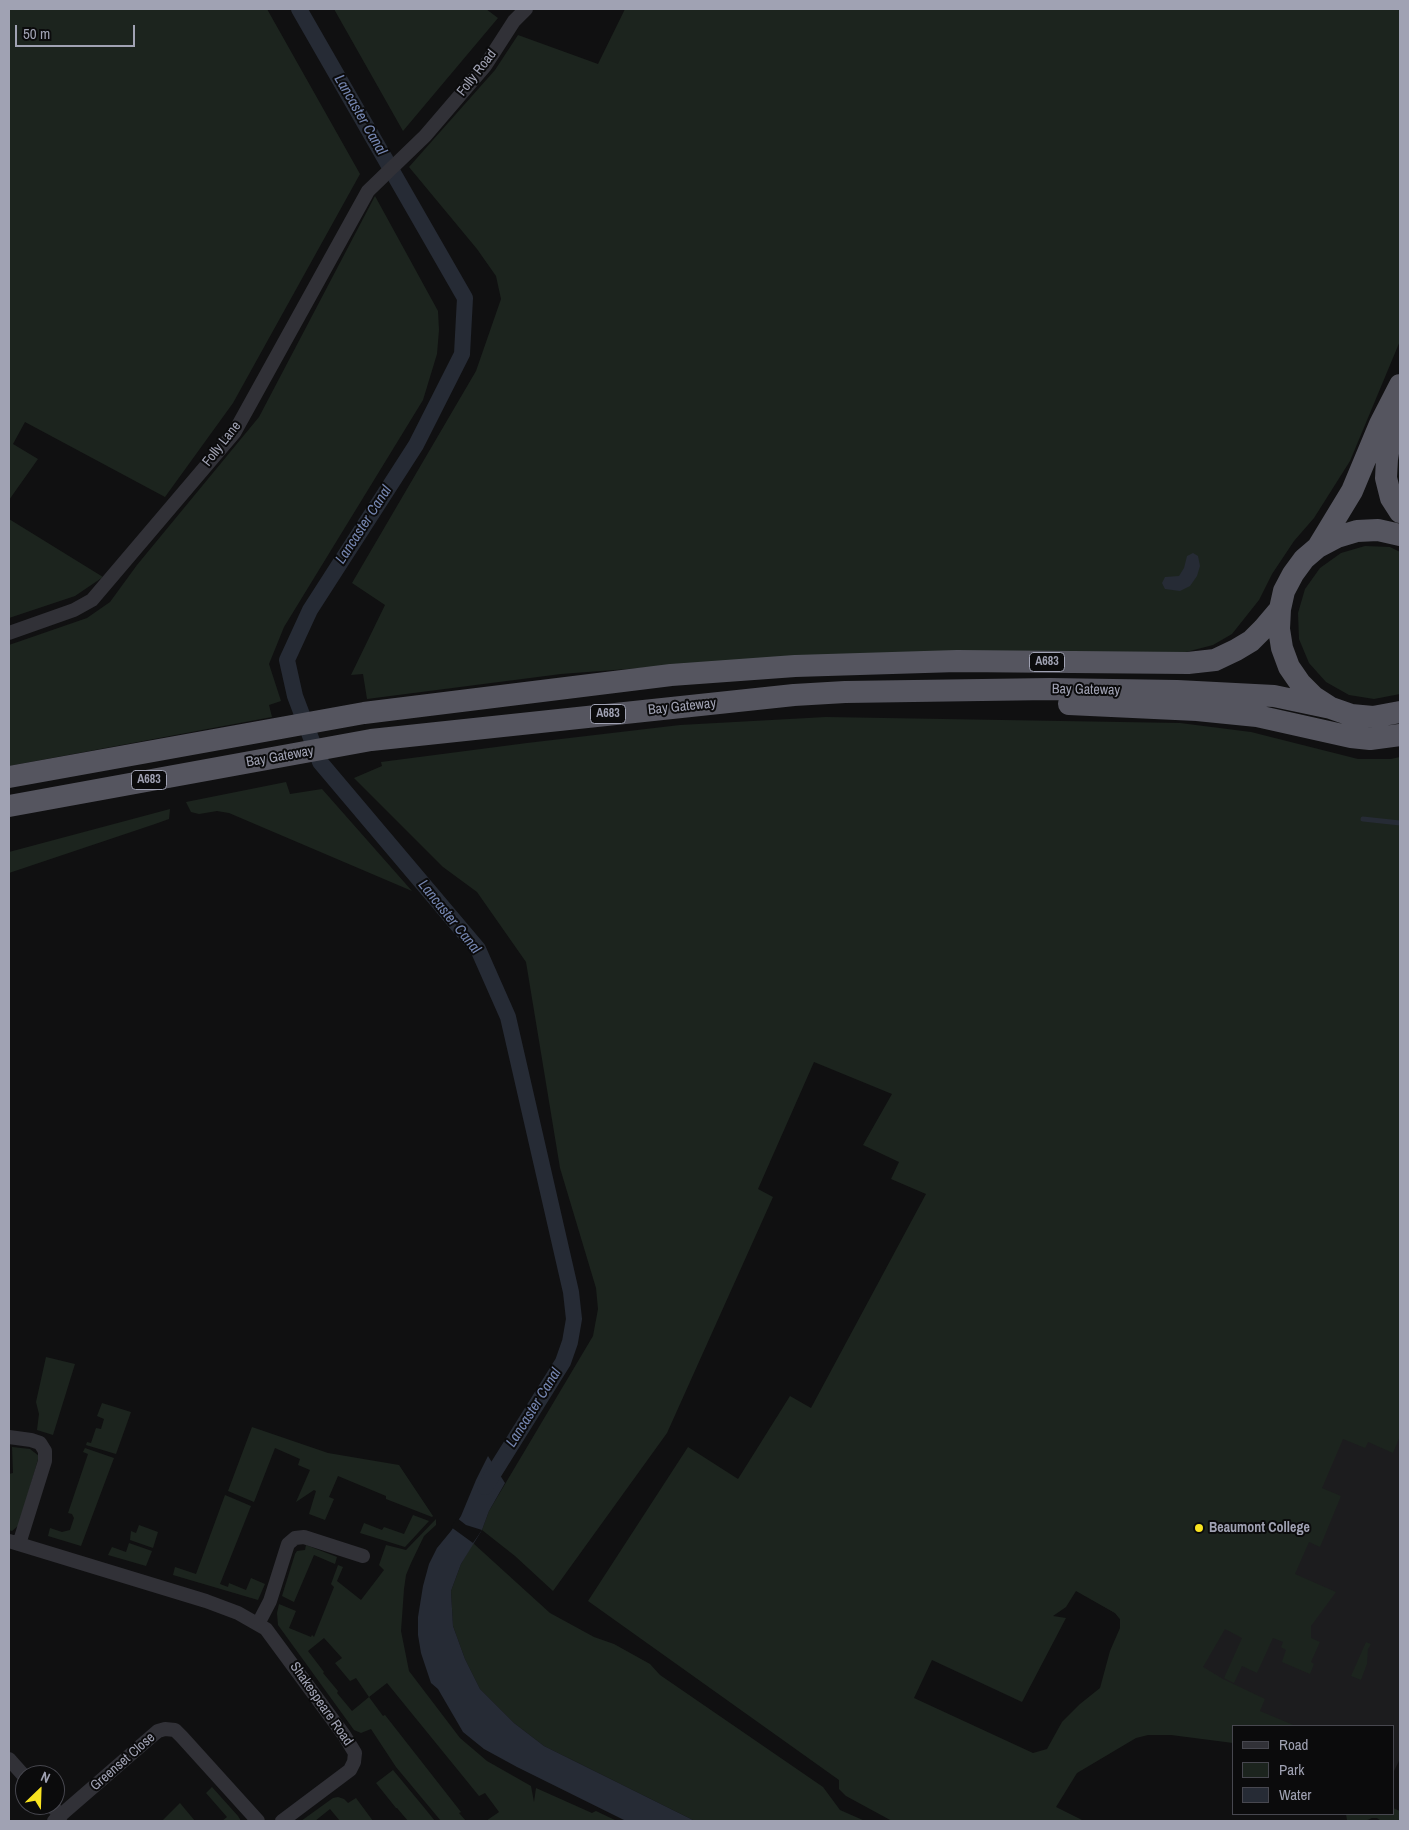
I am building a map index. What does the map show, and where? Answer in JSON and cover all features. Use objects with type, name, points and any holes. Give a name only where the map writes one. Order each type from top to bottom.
[{"type":"highway","points":[[1318,547],[1352,491],[1380,424],[1400,385]]},
{"type":"highway","points":[[1400,413],[1390,442],[1386,478],[1391,498],[1400,512]]},
{"type":"highway","points":[[1400,535],[1378,530],[1357,531],[1337,537],[1318,547],[1304,559],[1292,574],[1284,591],[1278,629],[1289,667],[1300,683],[1314,697],[1331,708],[1351,715],[1373,717],[1400,712]]},
{"type":"highway","name":"Bay Gateway","points":[[9,777],[282,727],[364,714],[671,675],[795,666],[957,661],[1188,663],[1215,660],[1251,641],[1280,609]]},
{"type":"highway","name":"Bay Gateway","points":[[9,806],[371,740],[794,695],[845,692],[1050,689],[1176,691],[1274,696],[1331,708]]},
{"type":"highway","points":[[845,692],[1197,710],[1257,716],[1351,737],[1370,739],[1400,735]]},
{"type":"street","name":"Folly Road","points":[[368,191],[425,136],[486,66],[514,21],[526,9]]},
{"type":"street","name":"Folly Lane","points":[[9,633],[74,610],[92,600],[234,432],[368,191]]},
{"type":"street","name":"Shakespeare Road","points":[[9,1437],[40,1443],[45,1450],[45,1461],[14,1542],[206,1601],[238,1613],[258,1624],[273,1636],[344,1735],[355,1753],[354,1762],[350,1770],[282,1821]]},
{"type":"street","points":[[258,1624],[270,1602],[288,1544],[295,1538],[304,1537],[362,1556]]},
{"type":"street","name":"Greenset Close","points":[[57,1818],[152,1736],[165,1730],[175,1730],[258,1821]]},
{"type":"shaded area","points":[[1400,1377],[1400,1759],[1394,1771],[1394,1725],[1272,1725],[1120,1628],[1120,1619],[1115,1613],[1077,1591]]},
{"type":"green space","points":[[9,9],[267,9],[360,174],[233,403],[165,497],[25,422],[13,444],[38,459],[9,500]]},
{"type":"green space","points":[[334,9],[486,9],[498,18],[403,131]]},
{"type":"green space","points":[[625,9],[1400,9],[1400,341],[1350,461],[1314,518],[1294,541],[1272,574],[1259,600],[1232,634],[1213,645],[1186,652],[747,660],[561,674],[367,699],[363,674],[351,675],[385,605],[352,583],[476,371],[501,299],[496,276],[477,249],[409,167],[495,70],[518,35],[598,64]]},
{"type":"green space","points":[[375,196],[438,311],[437,354],[423,400],[284,627],[269,664],[281,701],[269,705],[272,717],[9,766],[9,645],[87,618],[110,602],[137,565],[259,417]]},
{"type":"green space","points":[[9,519],[103,577],[75,596],[9,618]]},
{"type":"green space","points":[[1365,546],[1390,547],[1400,552],[1400,694],[1374,699],[1349,695],[1326,682],[1309,663],[1299,639],[1298,613],[1305,589],[1320,568],[1341,553]]},
{"type":"green space","points":[[826,717],[1180,723],[1251,732],[1358,759],[1391,759],[1400,757],[1400,1436],[1393,1453],[1368,1442],[1365,1448],[1343,1439],[1322,1488],[1341,1496],[1320,1547],[1309,1542],[1295,1574],[1336,1592],[1311,1626],[1311,1638],[1320,1642],[1311,1662],[1314,1664],[1310,1674],[1282,1662],[1286,1650],[1281,1647],[1283,1642],[1273,1638],[1257,1673],[1242,1666],[1234,1683],[1224,1678],[1242,1638],[1225,1629],[1203,1667],[1223,1679],[1265,1699],[1260,1711],[1294,1725],[1232,1725],[1232,1743],[1171,1735],[1148,1735],[1136,1738],[1077,1773],[1056,1807],[1084,1821],[892,1821],[846,1796],[839,1789],[839,1780],[588,1601],[688,1447],[738,1479],[790,1396],[811,1408],[926,1194],[891,1179],[899,1162],[863,1145],[892,1094],[814,1062],[758,1189],[773,1197],[667,1433],[553,1591],[515,1556],[482,1530],[489,1511],[593,1336],[598,1309],[596,1288],[560,1168],[526,962],[477,892],[443,867],[354,778],[382,766],[381,762],[680,725]],"holes":[[[1076,1591],[1115,1613],[1120,1619],[1120,1628],[1110,1651],[1100,1688],[1062,1722],[1047,1749],[1033,1753],[914,1698],[932,1660],[1022,1702],[1066,1618],[1053,1616],[1066,1607]]]},
{"type":"green space","points":[[286,782],[290,794],[322,789],[412,891],[229,813],[217,811],[199,814],[191,812],[186,802]]},
{"type":"green space","points":[[170,809],[169,819],[9,873],[9,852]]},
{"type":"green space","points":[[46,1357],[75,1364],[53,1435],[37,1430],[39,1414],[36,1402]]},
{"type":"green space","points":[[102,1403],[131,1412],[116,1454],[86,1445],[87,1442],[91,1443],[96,1428],[101,1429],[104,1419],[97,1416]]},
{"type":"green space","points":[[252,1427],[328,1453],[399,1465],[433,1516],[386,1499],[386,1496],[338,1476],[329,1497],[334,1499],[325,1520],[309,1514],[316,1491],[314,1490],[296,1502],[310,1470],[298,1465],[300,1459],[275,1448],[254,1502],[228,1491]]},
{"type":"green space","points":[[12,1447],[30,1449],[39,1456],[19,1525],[12,1531],[9,1530],[9,1474],[13,1473]]},
{"type":"green space","points":[[85,1448],[114,1458],[81,1546],[48,1536],[50,1528],[62,1532],[70,1530],[74,1518],[72,1514],[68,1513],[88,1454],[83,1452]]},
{"type":"green space","points":[[225,1495],[251,1506],[220,1584],[228,1587],[229,1583],[246,1590],[251,1578],[265,1584],[258,1600],[173,1575],[175,1567],[196,1574]]},
{"type":"green space","points":[[413,1515],[429,1521],[405,1547],[360,1533],[364,1523],[382,1530],[384,1527],[404,1534]]},
{"type":"green space","points":[[436,1519],[436,1525],[424,1536],[406,1575],[401,1631],[409,1671],[460,1738],[487,1761],[531,1786],[534,1802],[536,1788],[592,1813],[596,1811],[617,1821],[486,1821],[499,1812],[485,1793],[479,1796],[387,1683],[369,1697],[461,1812],[459,1813],[466,1821],[441,1821],[396,1767],[371,1729],[361,1733],[354,1730],[278,1625],[277,1613],[279,1604],[296,1611],[289,1628],[314,1637],[334,1587],[331,1584],[338,1565],[343,1567],[337,1581],[361,1600],[384,1570],[379,1565],[386,1545],[406,1550]],"holes":[[[324,1638],[342,1658],[335,1663],[350,1681],[356,1678],[369,1697],[352,1711],[308,1651]]]},
{"type":"green space","points":[[139,1525],[158,1532],[153,1548],[130,1540],[131,1531],[136,1533]]},
{"type":"green space","points":[[129,1543],[152,1551],[146,1566],[108,1555],[112,1547],[126,1552]]},
{"type":"green space","points":[[473,1543],[550,1613],[650,1664],[660,1675],[823,1787],[840,1810],[865,1821],[695,1821],[544,1746],[514,1723],[480,1689],[465,1659],[453,1626],[451,1591],[461,1564]]},
{"type":"green space","points":[[306,1545],[337,1557],[335,1564],[314,1555],[294,1602],[282,1596],[295,1554],[297,1551],[305,1550]]},
{"type":"green space","points":[[1366,1642],[1371,1644],[1368,1649],[1367,1664],[1361,1680],[1351,1676]]},
{"type":"green space","points":[[393,1770],[435,1821],[408,1821],[396,1808],[376,1783]]},
{"type":"green space","points":[[212,1787],[241,1821],[222,1821],[227,1817],[206,1793]]},
{"type":"green space","points":[[338,1797],[348,1803],[356,1798],[373,1821],[340,1821],[330,1809],[315,1821],[301,1821],[333,1798]]},
{"type":"green space","points":[[180,1803],[195,1821],[162,1821]]},
{"type":"green space","points":[[1394,1808],[1400,1811],[1400,1821],[1381,1821],[1377,1818],[1365,1821],[1347,1820],[1346,1815],[1394,1815]]},
{"type":"water","points":[[1193,553],[1198,556],[1200,566],[1197,576],[1190,586],[1180,591],[1165,589],[1162,583],[1165,577],[1179,576],[1184,568],[1187,556]]},
{"type":"water","points":[[488,1456],[505,1483],[489,1511],[482,1530],[461,1564],[451,1591],[453,1626],[465,1659],[480,1689],[514,1723],[544,1746],[695,1821],[626,1821],[517,1767],[484,1749],[463,1732],[438,1689],[431,1683],[421,1653],[418,1635],[418,1617],[423,1586],[429,1564],[437,1548],[461,1516]]},
{"type":"pier","points":[[457,1518],[466,1525],[482,1530],[473,1543],[451,1527]]},
{"type":"waterway","name":"Lancaster Canal","points":[[299,9],[465,298],[462,354],[416,445],[310,610],[287,660],[295,696],[320,762],[478,949],[508,1017],[571,1292],[574,1319],[570,1342],[563,1362],[485,1487]]},
{"type":"waterway","points":[[1363,819],[1400,823]]},
{"type":"place","name":"Beaumont College","points":[[1199,1528]]}]
